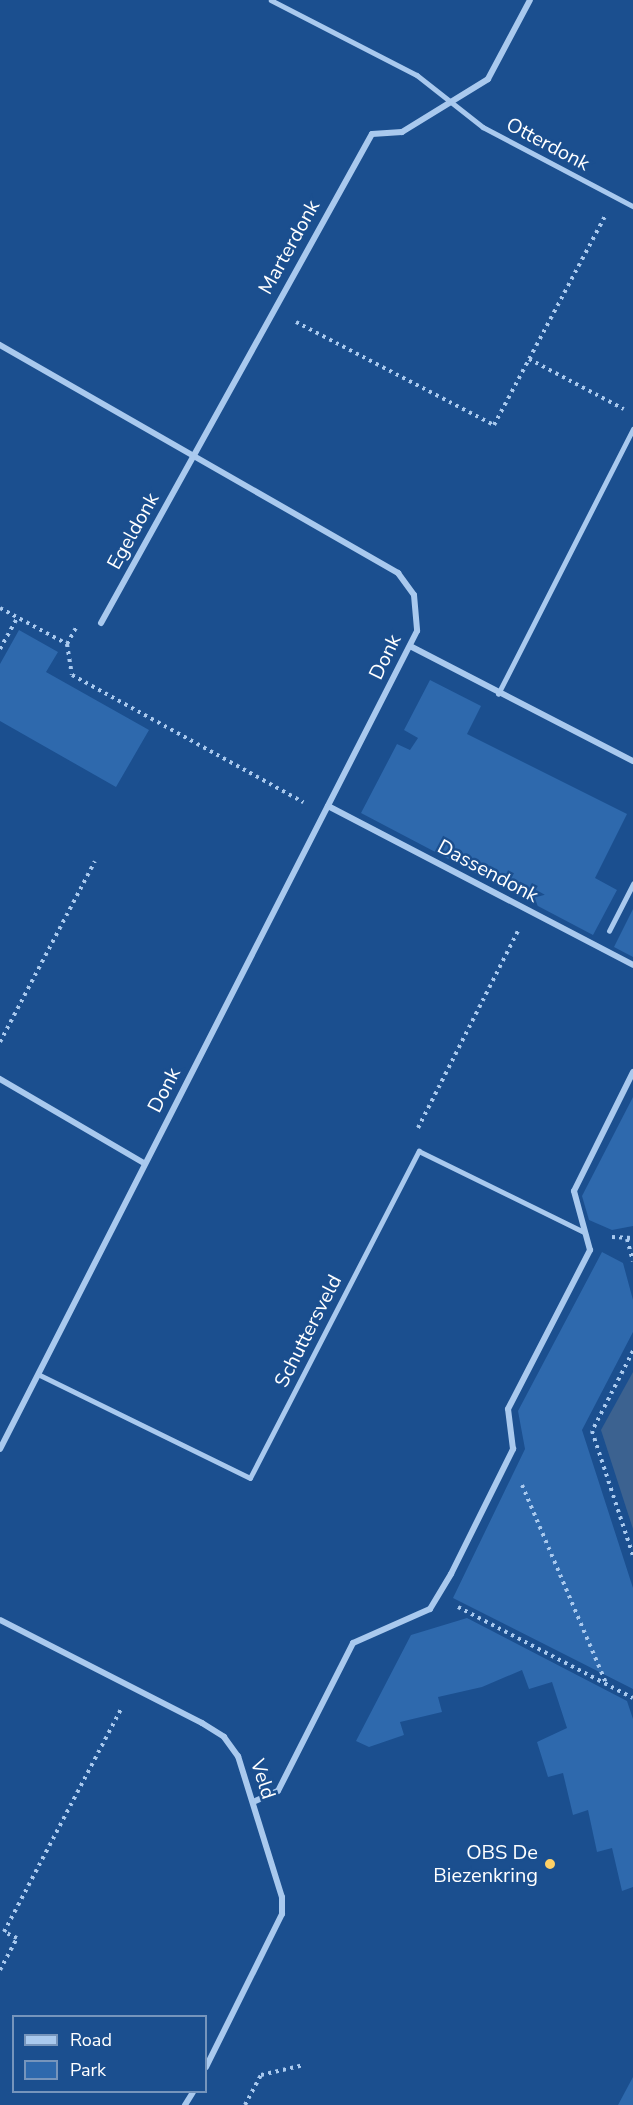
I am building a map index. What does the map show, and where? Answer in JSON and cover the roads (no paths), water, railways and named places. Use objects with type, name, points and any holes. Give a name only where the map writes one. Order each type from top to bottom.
[{"type":"street","points":[[454,103],[488,79],[530,0]]},
{"type":"street","name":"Marterdonk","points":[[195,456],[273,310],[372,134],[402,132],[454,103]]},
{"type":"street","name":"Donk","points":[[0,345],[398,573],[414,595],[417,631],[38,1374]]},
{"type":"street","name":"Egeldonk","points":[[101,623],[195,456]]},
{"type":"street","points":[[410,646],[498,694],[633,761]]},
{"type":"street","name":"Dassendonk","points":[[328,806],[633,965]]},
{"type":"street","points":[[253,1802],[278,1791],[353,1642],[430,1609],[509,1455],[508,1409],[590,1250],[574,1191],[633,1072]]},
{"type":"street","points":[[0,1079],[144,1163]]},
{"type":"street","points":[[0,1449],[38,1374]]},
{"type":"street","name":"Veld","points":[[0,1620],[224,1737],[238,1756],[253,1802],[282,1914],[207,2065]]},
{"type":"lane","name":"Otterdonk","points":[[271,0],[417,75],[483,127],[633,206]]},
{"type":"lane","points":[[498,694],[633,429]]},
{"type":"lane","points":[[609,931],[633,884]]},
{"type":"lane","name":"Schuttersveld","points":[[38,1374],[250,1478],[419,1151],[585,1232]]},
{"type":"place","name":"OBS De Biezenkring","points":[[550,1864]]}]
